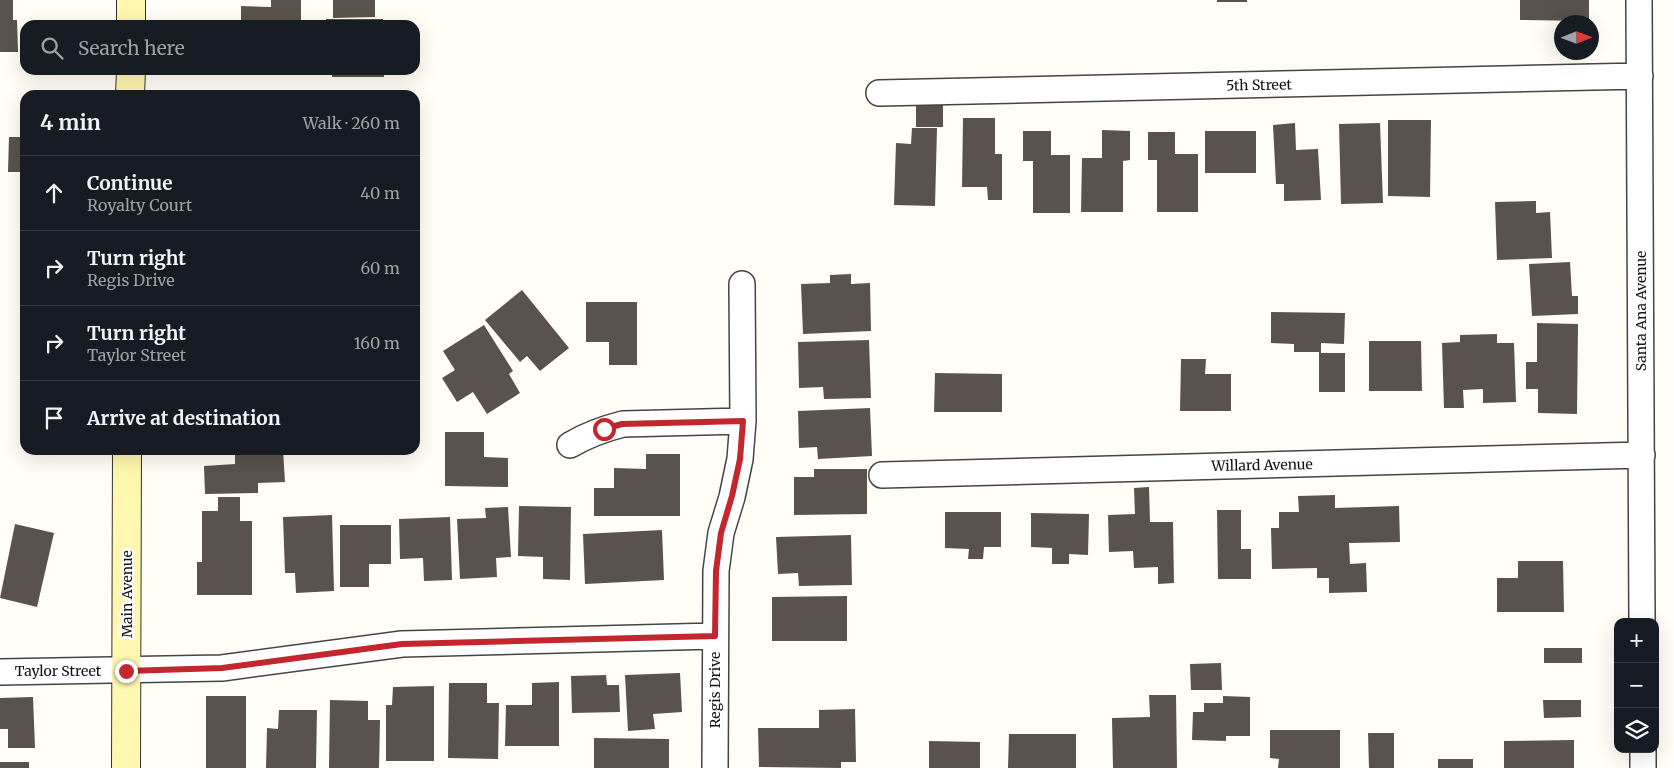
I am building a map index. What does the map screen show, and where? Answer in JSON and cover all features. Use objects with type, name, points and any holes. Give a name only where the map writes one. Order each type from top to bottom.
[{"type":"street","points":[[131,0],[131,20]]},
{"type":"street","name":"Santa Ana Avenue","points":[[1639,0],[1642,618]]},
{"type":"street","points":[[130,90],[131,75]]},
{"type":"street","name":"5th Street","points":[[879,94],[1640,76]]},
{"type":"street","name":"Regis Drive","points":[[715,768],[716,571],[721,533],[740,459],[743,421],[742,284]]},
{"type":"street","points":[[570,445],[596,432],[622,424],[743,421]]},
{"type":"street","name":"Main Avenue","points":[[126,768],[127,455]]},
{"type":"street","name":"Willard Avenue","points":[[882,475],[1642,455]]},
{"type":"street","name":"Taylor Street","points":[[0,672],[222,668],[402,644],[715,636]]},
{"type":"street","points":[[1643,753],[1643,768]]},
{"type":"building","points":[[0,0],[13,0],[13,20],[17,20],[18,52],[0,52]]},
{"type":"building","points":[[271,0],[301,0],[301,20],[241,20],[241,6],[271,7]]},
{"type":"building","points":[[333,0],[375,0],[375,17],[333,18]]},
{"type":"building","points":[[1217,0],[1247,0],[1247,2],[1217,2]]},
{"type":"building","points":[[1520,0],[1589,0],[1589,15],[1554,15],[1554,20],[1520,20]]},
{"type":"building","points":[[326,19],[383,19],[383,20]]},
{"type":"building","points":[[332,75],[384,75],[384,77],[332,77]]},
{"type":"building","points":[[916,97],[943,97],[943,127],[916,127]]},
{"type":"building","points":[[963,118],[995,118],[995,154],[1002,154],[1002,200],[988,200],[987,187],[962,187]]},
{"type":"building","points":[[1388,120],[1431,120],[1430,197],[1388,196]]},
{"type":"building","points":[[1295,123],[1296,150],[1318,149],[1321,200],[1284,201],[1284,184],[1276,184],[1273,125]]},
{"type":"building","points":[[1380,123],[1383,203],[1341,204],[1339,124]]},
{"type":"building","points":[[912,128],[937,128],[935,206],[894,205],[896,143],[911,144]]},
{"type":"building","points":[[1102,130],[1130,131],[1130,160],[1123,161],[1123,212],[1081,212],[1082,158],[1102,158]]},
{"type":"building","points":[[1023,131],[1051,131],[1051,155],[1070,155],[1070,213],[1033,213],[1033,161],[1023,161]]},
{"type":"building","points":[[1205,131],[1256,131],[1256,173],[1205,173]]},
{"type":"building","points":[[1148,132],[1175,132],[1175,154],[1198,154],[1198,212],[1157,212],[1157,160],[1148,160]]},
{"type":"building","points":[[9,137],[20,137],[20,172],[8,172]]},
{"type":"building","points":[[1536,201],[1536,213],[1550,212],[1552,258],[1497,260],[1495,202]]},
{"type":"building","points":[[1570,262],[1572,296],[1578,296],[1578,314],[1532,316],[1529,264]]},
{"type":"building","points":[[851,274],[851,284],[870,283],[871,331],[803,334],[801,284],[830,283],[830,275]]},
{"type":"building","points":[[522,290],[569,348],[540,371],[527,356],[520,362],[485,320]]},
{"type":"building","points":[[586,302],[637,302],[637,365],[609,365],[609,342],[586,342]]},
{"type":"building","points":[[1271,312],[1345,313],[1344,344],[1321,343],[1321,353],[1345,353],[1345,392],[1319,392],[1319,352],[1294,352],[1294,344],[1271,343]]},
{"type":"building","points":[[1537,323],[1578,324],[1577,414],[1538,413],[1538,389],[1526,389],[1526,362],[1537,362]]},
{"type":"building","points":[[484,325],[513,371],[509,374],[520,393],[487,414],[473,392],[457,402],[442,378],[455,370],[443,351]]},
{"type":"building","points":[[1497,334],[1497,343],[1514,343],[1516,402],[1483,403],[1483,389],[1463,390],[1464,408],[1444,408],[1442,343],[1460,342],[1460,335]]},
{"type":"building","points":[[869,340],[871,398],[824,399],[823,387],[799,388],[798,342]]},
{"type":"building","points":[[1369,341],[1421,341],[1422,391],[1369,391]]},
{"type":"building","points":[[1181,359],[1206,359],[1205,374],[1231,374],[1231,411],[1180,411]]},
{"type":"building","points":[[935,373],[1002,374],[1002,412],[934,412]]},
{"type":"building","points":[[870,408],[872,456],[818,459],[817,447],[799,448],[798,411]]},
{"type":"building","points":[[445,432],[484,432],[484,457],[508,458],[508,487],[445,486]]},
{"type":"building","points":[[646,454],[680,454],[680,516],[594,516],[594,488],[614,488],[614,468],[646,469]]},
{"type":"building","points":[[235,455],[283,455],[285,482],[258,483],[258,493],[205,494],[204,466],[235,464]]},
{"type":"building","points":[[814,469],[867,469],[867,514],[794,515],[794,477],[814,477]]},
{"type":"building","points":[[1149,487],[1150,522],[1173,522],[1174,583],[1158,584],[1158,567],[1134,568],[1133,551],[1109,552],[1108,515],[1135,514],[1134,488]]},
{"type":"building","points":[[1335,495],[1335,508],[1399,506],[1400,542],[1349,543],[1350,564],[1366,563],[1367,592],[1329,593],[1329,578],[1317,578],[1317,568],[1272,569],[1271,528],[1279,528],[1279,512],[1299,512],[1298,496]]},
{"type":"building","points":[[218,497],[240,497],[240,521],[252,521],[252,595],[197,595],[197,562],[202,562],[202,511],[218,511]]},
{"type":"building","points":[[519,506],[571,507],[570,580],[543,579],[543,557],[518,556]]},
{"type":"building","points":[[508,507],[511,557],[496,558],[497,577],[460,579],[457,519],[486,518],[485,508]]},
{"type":"building","points":[[1217,510],[1241,510],[1241,549],[1251,549],[1251,579],[1218,579]]},
{"type":"building","points":[[945,512],[1001,512],[1001,547],[984,547],[983,559],[968,559],[969,549],[945,548]]},
{"type":"building","points":[[1031,513],[1089,514],[1088,555],[1069,554],[1069,564],[1052,564],[1052,548],[1031,547]]},
{"type":"building","points":[[332,515],[334,591],[296,593],[295,573],[285,573],[283,517]]},
{"type":"building","points":[[450,517],[452,580],[424,581],[423,558],[400,559],[399,519]]},
{"type":"building","points":[[15,524],[54,533],[37,607],[0,598]]},
{"type":"building","points":[[340,525],[391,525],[391,564],[369,564],[369,587],[340,587]]},
{"type":"building","points":[[662,530],[664,580],[585,584],[583,534]]},
{"type":"building","points":[[851,535],[852,585],[799,586],[798,573],[778,574],[776,537]]},
{"type":"building","points":[[1518,561],[1563,561],[1564,612],[1497,612],[1497,578],[1518,578]]},
{"type":"building","points":[[847,596],[847,641],[772,641],[772,597]]},
{"type":"building","points":[[1544,648],[1582,648],[1582,663],[1544,663]]},
{"type":"building","points":[[1221,663],[1222,690],[1191,690],[1190,664]]},
{"type":"building","points":[[680,673],[682,712],[653,714],[655,729],[628,731],[625,675]]},
{"type":"building","points":[[606,675],[607,685],[619,685],[620,712],[572,713],[571,676]]},
{"type":"building","points":[[559,682],[559,746],[505,746],[506,705],[532,705],[532,683]]},
{"type":"building","points":[[449,683],[487,683],[487,703],[499,703],[498,759],[448,758]]},
{"type":"building","points":[[434,686],[434,761],[386,761],[386,705],[392,705],[393,687]]},
{"type":"building","points":[[1149,695],[1176,695],[1177,768],[1113,768],[1112,718],[1150,717]]},
{"type":"building","points":[[206,696],[246,696],[246,768],[206,768]]},
{"type":"building","points":[[1223,696],[1250,697],[1250,736],[1226,736],[1226,741],[1192,740],[1193,712],[1204,712],[1204,703],[1223,703]]},
{"type":"building","points":[[33,697],[35,748],[8,748],[8,729],[0,729],[0,698]]},
{"type":"building","points":[[330,700],[368,701],[368,720],[380,720],[379,768],[329,768]]},
{"type":"building","points":[[1543,700],[1581,700],[1581,717],[1544,718]]},
{"type":"building","points":[[855,709],[856,762],[841,762],[841,768],[759,767],[758,728],[819,728],[819,710]]},
{"type":"building","points":[[279,710],[317,710],[316,768],[266,768],[267,728],[278,729]]},
{"type":"building","points":[[1270,730],[1340,730],[1340,768],[1278,768],[1279,759],[1270,758]]},
{"type":"building","points":[[1368,733],[1394,733],[1394,768],[1369,768]]},
{"type":"building","points":[[1009,734],[1076,734],[1076,768],[1008,768]]},
{"type":"building","points":[[594,738],[669,739],[669,768],[594,768]]},
{"type":"building","points":[[1574,740],[1574,768],[1504,768],[1504,741]]},
{"type":"building","points":[[929,741],[980,742],[980,768],[929,768]]},
{"type":"building","points":[[1438,759],[1473,759],[1473,768],[1438,768]]},
{"type":"building","points":[[0,762],[29,762],[29,768],[0,768]]},
{"type":"route","points":[[126,671],[222,668],[402,644],[715,636],[716,571],[721,533],[740,459],[743,421],[622,424],[604,429]]}]
